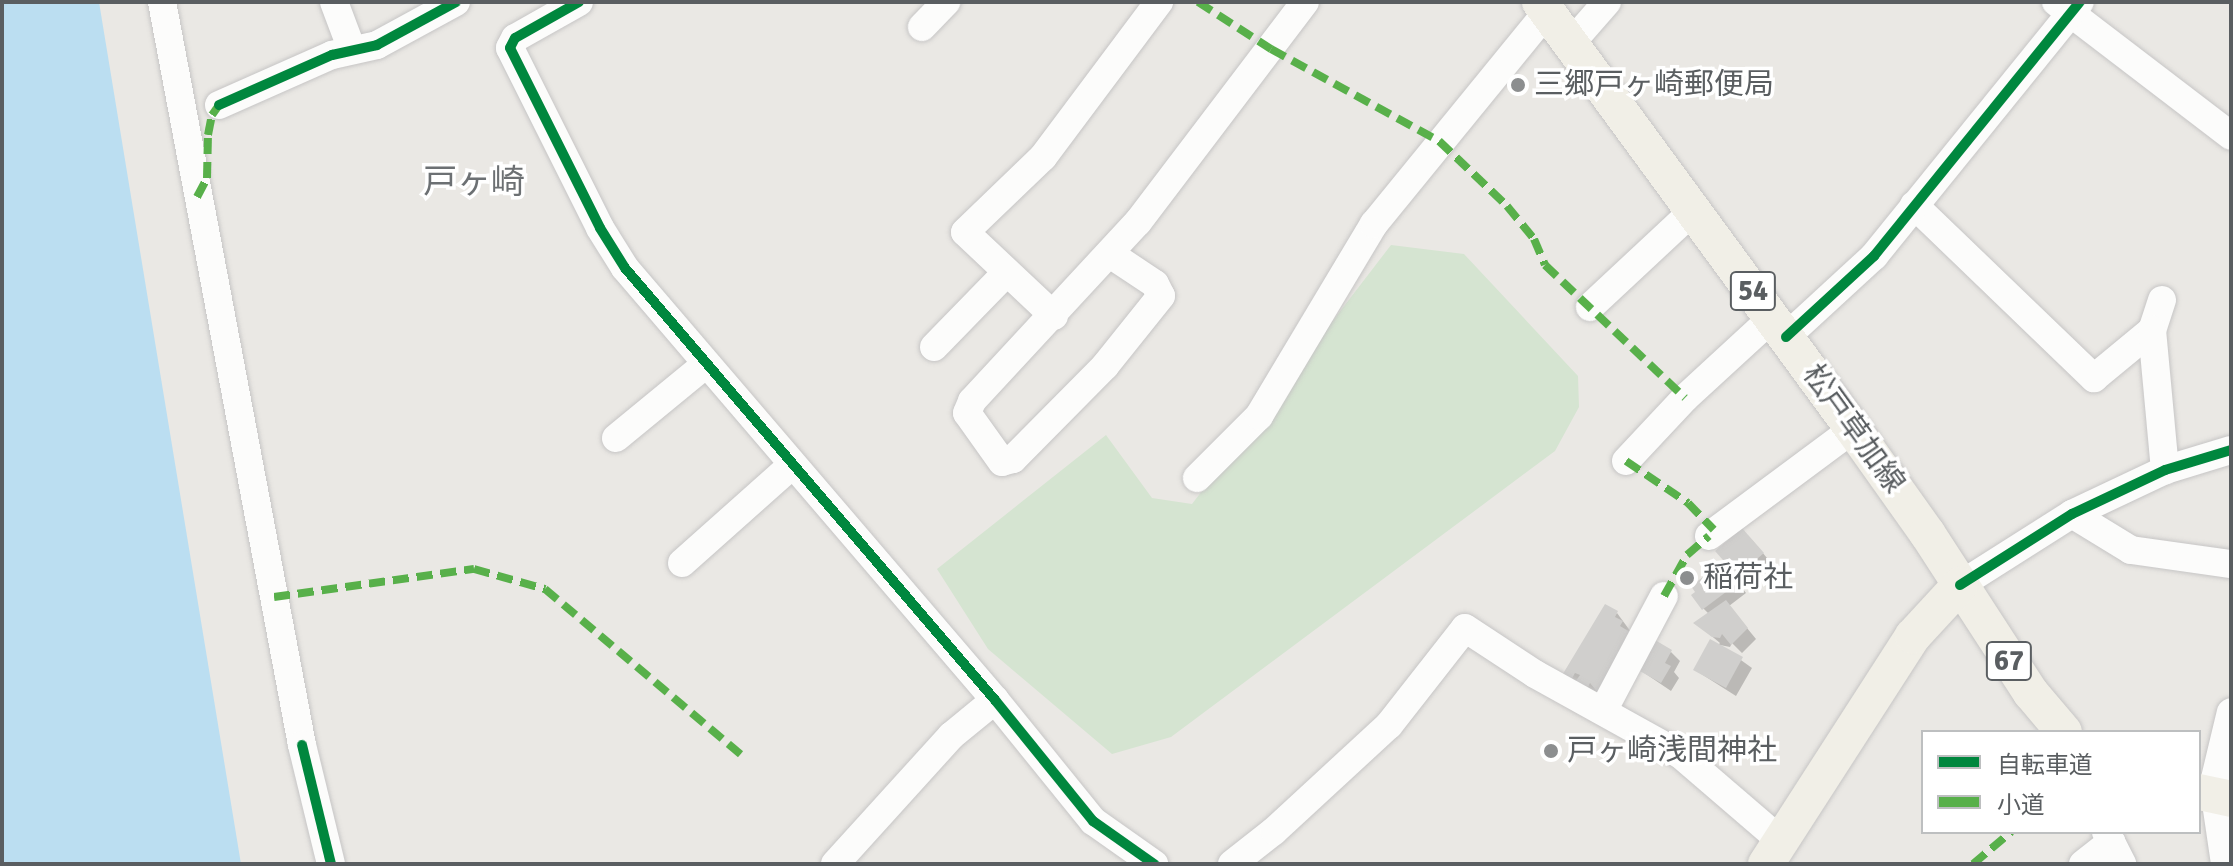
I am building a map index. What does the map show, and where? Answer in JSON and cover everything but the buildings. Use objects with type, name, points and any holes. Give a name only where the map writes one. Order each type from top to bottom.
[{"type":"main road","name":"松戸草加線","points":[[1544,7],[1853,429],[1960,585]]},
{"type":"main road","name":"67","points":[[1960,585],[2031,693],[2062,730]]},
{"type":"main road","points":[[1774,852],[1913,636],[1960,585]]},
{"type":"street","points":[[162,2],[302,745],[331,864]]},
{"type":"street","points":[[334,2],[352,50]]},
{"type":"street","points":[[219,105],[332,55],[377,45],[456,2]]},
{"type":"street","points":[[579,2],[515,38],[510,48],[608,241],[643,291],[995,700],[1093,821],[1154,864]]},
{"type":"street","points":[[922,27],[946,2]]},
{"type":"street","points":[[1054,316],[965,232],[1043,157],[1159,2]]},
{"type":"street","points":[[1110,254],[1155,284],[1161,296],[1105,366],[1013,459],[1002,462],[967,413],[972,401],[1110,254],[1305,2]]},
{"type":"street","points":[[1572,42],[1607,2]]},
{"type":"street","points":[[1626,461],[1685,398],[1874,256],[2069,6],[2231,136]]},
{"type":"street","points":[[1197,478],[1259,416],[1374,224],[1544,7]]},
{"type":"street","points":[[1914,205],[2094,378],[2152,330]]},
{"type":"street","points":[[1590,307],[1694,210]]},
{"type":"street","points":[[934,347],[1006,273]]},
{"type":"street","points":[[2162,300],[2152,330],[2165,470]]},
{"type":"street","points":[[616,438],[705,365]]},
{"type":"street","points":[[1709,536],[1853,429]]},
{"type":"street","points":[[1960,585],[2072,514],[2165,470],[2231,450]]},
{"type":"street","points":[[682,563],[792,465]]},
{"type":"street","points":[[2072,514],[2131,550],[2231,564]]},
{"type":"street","points":[[1603,711],[1664,596]]},
{"type":"street","points":[[1232,864],[1274,831],[1389,725],[1465,628],[1535,674],[1681,755],[1774,852]]},
{"type":"street","points":[[835,864],[951,736],[995,700]]},
{"type":"street","points":[[2225,864],[2214,796],[2231,712]]},
{"type":"street","points":[[2083,864],[2113,846]]},
{"type":"green space","points":[[1391,245],[1464,254],[1578,376],[1579,407],[1555,451],[1171,737],[1112,754],[988,649],[937,569],[1106,435],[1152,498],[1192,504]]},
{"type":"water","points":[[2,2],[99,2],[241,864],[2,864]]},
{"type":"marked path","points":[[1198,2],[1271,49],[1439,141],[1507,206],[1534,239],[1545,265],[1685,398]]},
{"type":"marked path","points":[[197,197],[207,178],[208,135],[212,115],[219,105]]},
{"type":"marked path","points":[[1626,461],[1688,503],[1714,530]]},
{"type":"marked path","points":[[1664,596],[1687,555],[1709,536]]},
{"type":"marked path","points":[[274,597],[474,569],[545,589],[746,759]]},
{"type":"marked path","points":[[1973,864],[2009,834]]},
{"type":"cycle path","points":[[219,105],[332,55],[377,45],[456,2]]},
{"type":"cycle path","points":[[579,2],[515,38],[510,48],[600,228],[625,268],[995,700],[1093,821],[1154,864]]},
{"type":"cycle path","points":[[1786,337],[1874,256],[2080,2]]},
{"type":"cycle path","points":[[1960,585],[2072,514],[2165,470],[2231,450]]},
{"type":"cycle path","points":[[302,745],[331,864]]},
{"type":"place","name":"三郷戸ヶ崎郵便局","points":[[1518,85]]},
{"type":"place","name":"稲荷社","points":[[1687,578]]},
{"type":"place","name":"戸ヶ崎浅間神社","points":[[1551,751]]},
{"type":"district","name":"戸ヶ崎","points":[[474,183]]}]
